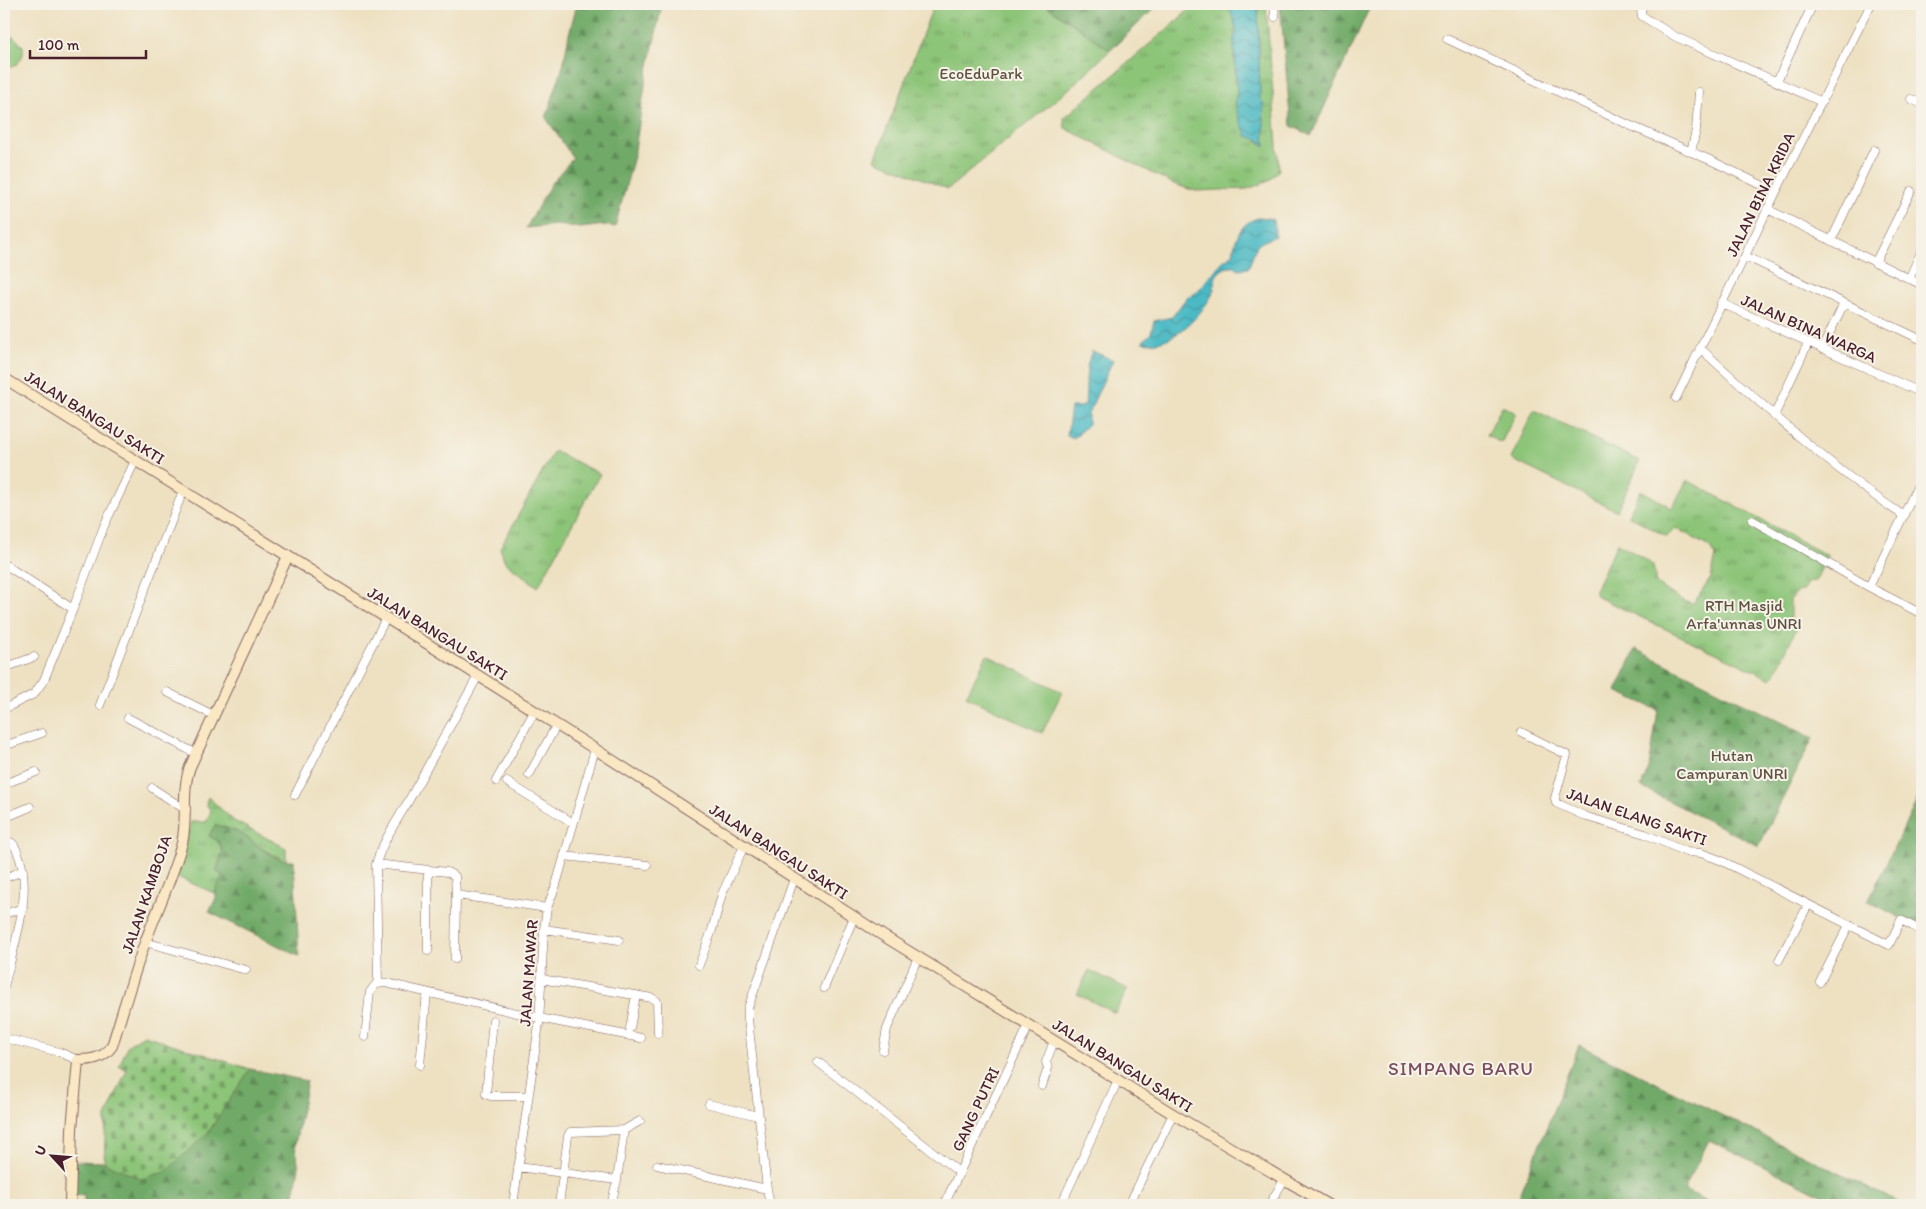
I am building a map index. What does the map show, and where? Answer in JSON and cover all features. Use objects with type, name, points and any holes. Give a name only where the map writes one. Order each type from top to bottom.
[{"type":"street","points":[[1274,4],[1276,17]]},
{"type":"street","points":[[1644,4],[1641,10],[1642,16],[1676,37],[1822,102]]},
{"type":"street","points":[[1777,81],[1813,4]]},
{"type":"street","name":"JALAN BINA KRIDA","points":[[1676,398],[1767,209],[1871,4]]},
{"type":"street","points":[[1447,38],[1629,125],[1776,192]]},
{"type":"street","points":[[1691,152],[1696,130],[1699,92]]},
{"type":"street","points":[[1911,99],[1922,104]]},
{"type":"street","points":[[1831,241],[1874,150]]},
{"type":"street","points":[[1875,263],[1911,191]]},
{"type":"street","points":[[1767,209],[1922,285]]},
{"type":"street","points":[[1909,279],[1922,250]]},
{"type":"street","points":[[1745,256],[1922,340]]},
{"type":"street","name":"JALAN BINA WARGA","points":[[1722,303],[1922,393]]},
{"type":"street","points":[[1822,349],[1844,303]]},
{"type":"street","points":[[1774,416],[1808,343]]},
{"type":"street","points":[[1700,348],[1774,416],[1835,466],[1904,516]]},
{"type":"street","name":"JALAN BANGAU SAKTI","points":[[4,378],[595,749],[794,879],[918,957],[1173,1114],[1328,1205]]},
{"type":"street","points":[[4,709],[34,694],[44,680],[104,526],[135,460]]},
{"type":"street","points":[[1869,587],[1922,477]]},
{"type":"street","points":[[100,705],[183,491]]},
{"type":"street","points":[[1752,520],[1869,587],[1922,612]]},
{"type":"street","name":"JALAN KAMBOJA","points":[[78,1060],[89,1060],[103,1056],[112,1046],[145,942],[178,856],[186,810],[185,780],[195,753],[288,556]]},
{"type":"street","points":[[4,564],[73,609]]},
{"type":"street","points":[[295,795],[386,618]]},
{"type":"street","points":[[4,668],[34,656]]},
{"type":"street","points":[[378,984],[376,864],[378,855],[393,824],[407,803],[478,676]]},
{"type":"street","points":[[167,692],[213,715]]},
{"type":"street","points":[[496,781],[534,712]]},
{"type":"street","points":[[128,718],[195,753]]},
{"type":"street","points":[[529,775],[556,726]]},
{"type":"street","name":"JALAN ELANG SAKTI","points":[[1521,732],[1568,755],[1555,798],[1556,803],[1587,818],[1645,834],[1686,852],[1701,853],[1720,860],[1808,905]]},
{"type":"street","points":[[4,746],[42,733]]},
{"type":"street","name":"JALAN MAWAR","points":[[513,1205],[539,1018],[547,908],[595,749]]},
{"type":"street","points":[[4,784],[36,772]]},
{"type":"street","points":[[507,782],[573,823]]},
{"type":"street","points":[[152,788],[186,810]]},
{"type":"street","points":[[4,818],[30,808]]},
{"type":"street","points":[[4,842],[10,841],[14,844],[20,857],[23,871],[23,908],[4,987]]},
{"type":"street","points":[[699,965],[712,930],[722,894],[744,846]]},
{"type":"street","points":[[564,856],[647,865]]},
{"type":"street","points":[[376,864],[453,874],[456,882],[455,959]]},
{"type":"street","points":[[4,878],[23,871]]},
{"type":"street","points":[[428,871],[428,951]]},
{"type":"street","points":[[770,1205],[766,1188],[748,1008],[794,879]]},
{"type":"street","points":[[456,895],[547,908]]},
{"type":"street","points":[[1779,960],[1808,905],[1889,946],[1901,920],[1922,931]]},
{"type":"street","points":[[4,914],[23,908]]},
{"type":"street","name":"JALAN BANGAU SAKTI","points":[[824,988],[854,917]]},
{"type":"street","points":[[1820,982],[1849,925]]},
{"type":"street","points":[[544,929],[619,940]]},
{"type":"street","points":[[145,942],[246,970]]},
{"type":"street","points":[[884,1050],[888,1029],[918,957]]},
{"type":"street","points":[[541,979],[636,995],[657,1001],[658,1033]]},
{"type":"street","points":[[365,1037],[370,992],[378,984],[386,983],[539,1018],[641,1038]]},
{"type":"street","points":[[420,1065],[426,993]]},
{"type":"street","points":[[630,1028],[636,995]]},
{"type":"street","points":[[493,1020],[486,1094],[490,1096],[528,1096]]},
{"type":"street","name":"GANG PUTRI","points":[[944,1205],[1029,1025]]},
{"type":"street","points":[[4,1038],[59,1052],[78,1060],[72,1128],[70,1205]]},
{"type":"street","points":[[1042,1086],[1048,1068],[1046,1062],[1054,1041]]},
{"type":"street","points":[[818,1062],[960,1173]]},
{"type":"street","points":[[1060,1205],[1118,1080]]},
{"type":"street","points":[[709,1104],[758,1116]]},
{"type":"street","points":[[1129,1205],[1173,1114]]},
{"type":"street","points":[[559,1205],[562,1174],[570,1132],[624,1130],[640,1121]]},
{"type":"street","points":[[611,1205],[617,1180],[624,1130]]},
{"type":"street","points":[[657,1165],[766,1188]]},
{"type":"street","points":[[518,1167],[617,1180]]},
{"type":"street","points":[[1269,1205],[1284,1180]]},
{"type":"green space","points":[[577,4],[662,4],[645,85],[634,156],[615,227],[605,225],[581,228],[557,225],[526,228],[552,182],[573,158],[546,118],[563,66]]},
{"type":"green space","name":"EcoEduPark","points":[[934,4],[1159,4],[1070,88],[948,189],[875,160]]},
{"type":"green space","points":[[1044,4],[1159,4],[1110,50]]},
{"type":"green space","points":[[1196,4],[1225,4],[1228,6],[1236,29],[1234,46],[1237,90],[1235,102],[1237,111],[1246,129],[1264,145],[1263,102],[1260,99],[1258,4],[1266,4],[1279,170],[1269,181],[1247,189],[1196,191],[1176,185],[1065,128],[1064,118]]},
{"type":"green space","points":[[1280,4],[1379,4],[1369,9],[1311,136],[1291,126]]},
{"type":"green space","points":[[4,36],[14,37],[23,46],[23,55],[19,62],[9,67],[4,67]]},
{"type":"green space","points":[[1502,406],[1516,413],[1501,443],[1487,435]]},
{"type":"green space","points":[[1534,410],[1640,461],[1617,511],[1511,459]]},
{"type":"green space","points":[[554,451],[600,474],[538,587],[505,562],[500,548]]},
{"type":"green space","name":"RTH Masjid Arfa'unnas UNRI","points":[[1687,480],[1828,556],[1815,581],[1808,582],[1801,592],[1798,591],[1790,600],[1790,619],[1797,623],[1797,627],[1771,679],[1598,597],[1594,592],[1617,543],[1648,561],[1653,566],[1656,584],[1683,601],[1693,604],[1711,578],[1716,556],[1711,548],[1676,528],[1667,537],[1628,515],[1641,490],[1672,508]]},
{"type":"green space","name":"Hutan Campuran UNRI","points":[[1636,649],[1813,738],[1759,846],[1641,787],[1649,768],[1658,710],[1616,691]]},
{"type":"green space","points":[[987,655],[1062,692],[1042,733],[966,696]]},
{"type":"green space","points":[[1922,790],[1922,929],[1868,901]]},
{"type":"green space","points":[[208,797],[234,821],[286,848],[286,862],[234,830],[218,841],[223,852],[216,871],[222,875],[216,894],[175,876],[191,822],[206,822],[211,811],[206,804]]},
{"type":"green space","points":[[215,825],[240,833],[275,857],[294,861],[299,956],[209,912],[216,898],[216,888],[221,881],[222,875],[216,871],[223,852],[218,841],[209,836]]},
{"type":"green space","points":[[1089,970],[1128,989],[1115,1013],[1077,994]]},
{"type":"green space","points":[[144,1035],[250,1069],[207,1134],[165,1172],[141,1179],[104,1162],[106,1117],[127,1070],[119,1066],[128,1045]]},
{"type":"green space","points":[[1579,1045],[1904,1205],[1842,1205],[1709,1140],[1684,1190],[1715,1205],[1516,1205]]},
{"type":"green space","points":[[250,1069],[307,1081],[295,1145],[299,1168],[292,1205],[84,1205],[84,1194],[73,1197],[75,1161],[104,1162],[141,1179],[207,1134]]},
{"type":"water","points":[[1225,4],[1258,4],[1260,99],[1263,102],[1265,146],[1259,140],[1247,136],[1238,114],[1234,40],[1236,30],[1232,14]]},
{"type":"water","points":[[1261,217],[1272,219],[1275,226],[1275,236],[1259,244],[1255,249],[1248,268],[1238,270],[1233,266],[1222,270],[1216,275],[1212,295],[1192,322],[1173,336],[1163,340],[1153,343],[1142,342],[1151,333],[1154,321],[1172,317],[1187,297],[1196,293],[1222,262],[1233,254],[1238,235],[1244,226],[1254,219]]},
{"type":"water","points":[[1092,351],[1113,360],[1088,414],[1088,424],[1074,438],[1067,435],[1071,407],[1085,405],[1087,371]]},
{"type":"district","name":"SIMPANG BARU","points":[[1461,1068]]}]
